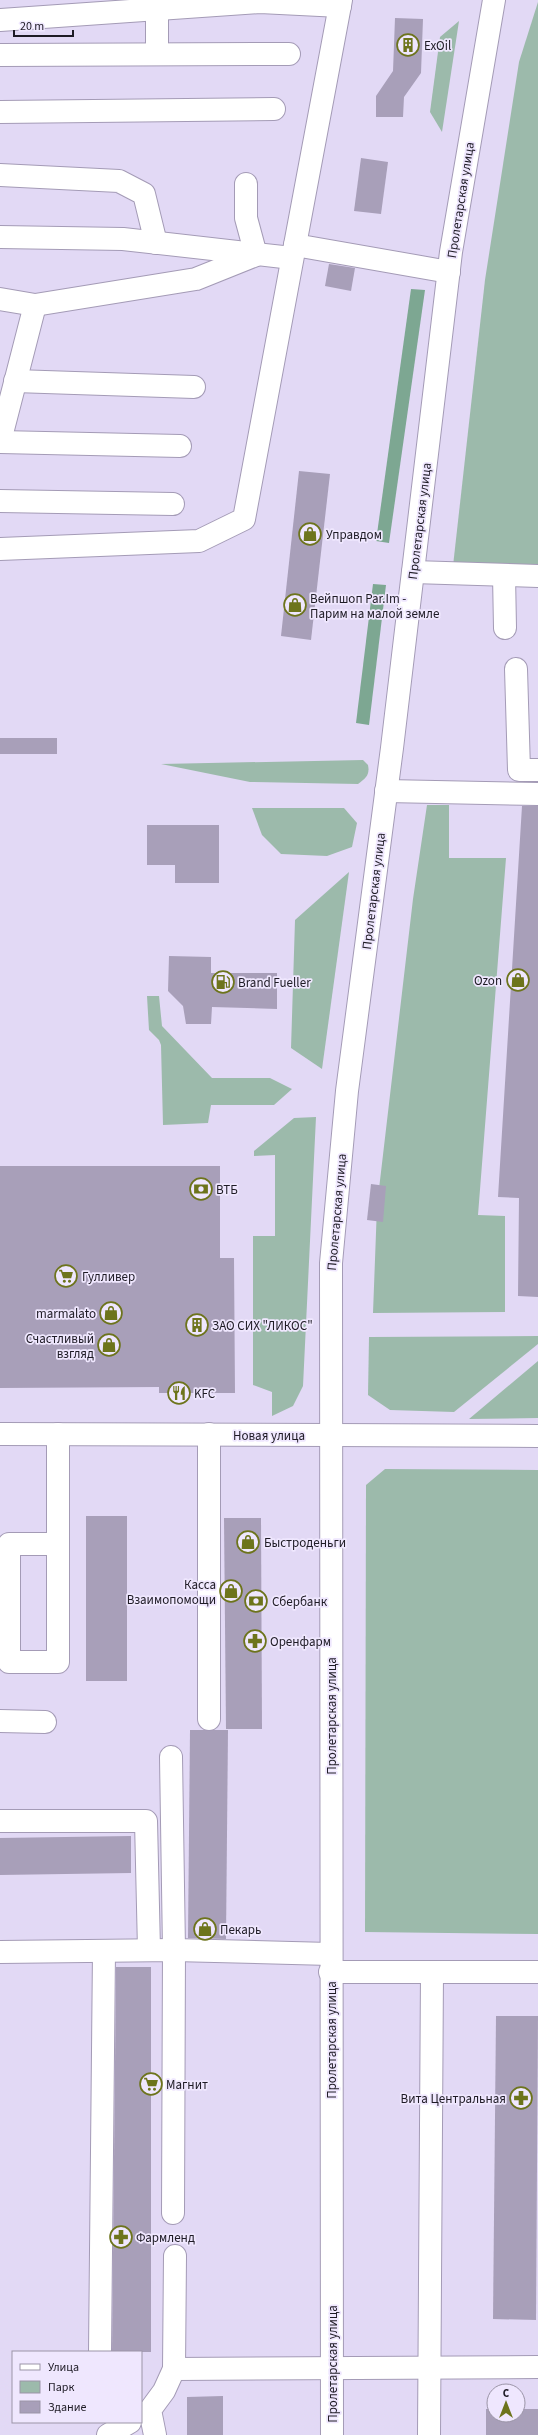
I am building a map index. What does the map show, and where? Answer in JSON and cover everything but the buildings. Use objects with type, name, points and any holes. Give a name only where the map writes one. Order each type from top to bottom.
[{"type":"main road","name":"Пролетарская улица","points":[[332,2435],[330,1963],[331,1263],[347,1091],[386,791],[449,272],[494,0]]},
{"type":"main road","points":[[0,20],[50,8],[114,6],[157,9],[260,2],[341,3],[244,519],[200,541],[0,548]]},
{"type":"main road","points":[[157,9],[157,53]]},
{"type":"main road","points":[[0,55],[157,53],[289,54]]},
{"type":"main road","points":[[0,112],[274,108]]},
{"type":"main road","points":[[0,176],[119,181],[144,194],[156,243]]},
{"type":"main road","points":[[246,184],[246,218],[256,255]]},
{"type":"main road","points":[[0,237],[123,239],[256,255],[293,252],[449,272]]},
{"type":"main road","points":[[0,299],[35,305],[196,279],[256,255]]},
{"type":"main road","points":[[35,305],[0,441],[180,446]]},
{"type":"main road","points":[[15,381],[194,387]]},
{"type":"main road","points":[[0,501],[173,504]]},
{"type":"main road","points":[[413,572],[538,576]]},
{"type":"main road","points":[[504,575],[505,628]]},
{"type":"main road","points":[[516,669],[519,770],[538,770]]},
{"type":"main road","points":[[386,791],[538,794]]},
{"type":"main road","name":"Новая улица","points":[[0,1434],[538,1436]]},
{"type":"main road","points":[[58,1434],[58,1544],[58,1662],[9,1662],[9,1544],[58,1544]]},
{"type":"main road","points":[[209,1434],[209,1719]]},
{"type":"main road","points":[[0,1721],[46,1722]]},
{"type":"main road","points":[[171,1757],[174,1950],[173,2214]]},
{"type":"main road","points":[[0,1821],[146,1821],[149,1950]]},
{"type":"main road","points":[[0,1952],[174,1950],[432,1972],[538,1972]]},
{"type":"main road","points":[[100,2351],[104,1951]]},
{"type":"main road","points":[[429,2435],[432,1972]]},
{"type":"main road","points":[[155,2435],[145,2413],[164,2391],[174,2369],[175,2256]]},
{"type":"main road","points":[[174,2369],[538,2367]]},
{"type":"main road","points":[[99,2423],[99,2435]]},
{"type":"main road","points":[[108,2435],[128,2423]]},
{"type":"green space","points":[[538,2],[538,566],[453,566],[485,280],[519,62]]},
{"type":"green space","points":[[459,21],[442,132],[430,112],[440,37]]},
{"type":"green space","points":[[411,289],[425,290],[389,543],[376,541]]},
{"type":"green space","points":[[373,584],[386,585],[369,725],[356,723]]},
{"type":"green space","points":[[363,760],[368,765],[368,774],[358,784],[250,782],[161,764]]},
{"type":"green space","points":[[427,805],[449,805],[449,858],[506,858],[478,1215],[505,1216],[505,1312],[373,1313],[377,1206],[413,899]]},
{"type":"green space","points":[[252,808],[344,808],[357,823],[352,847],[327,856],[281,854],[262,835]]},
{"type":"green space","points":[[349,872],[322,1069],[291,1048],[295,920]]},
{"type":"green space","points":[[147,996],[159,996],[162,1026],[212,1078],[270,1078],[292,1089],[274,1105],[211,1105],[208,1123],[163,1125],[161,1045],[159,1040],[149,1030]]},
{"type":"green space","points":[[316,1117],[303,1386],[293,1406],[272,1416],[272,1392],[253,1385],[253,1236],[275,1236],[275,1155],[254,1156],[254,1151],[294,1118]]},
{"type":"green space","points":[[538,1336],[538,1344],[454,1412],[390,1410],[368,1395],[369,1337]]},
{"type":"green space","points":[[538,1361],[538,1418],[469,1419]]},
{"type":"green space","points":[[385,1469],[538,1470],[538,1934],[365,1932],[366,1485]]},
{"type":"place","name":"ExOil","points":[[408,45]]},
{"type":"place","name":"Управдом","points":[[310,534]]},
{"type":"place","name":"Вейпшоп Par.Im - Парим на малой земле","points":[[295,605]]},
{"type":"place","name":"Ozon","points":[[518,980]]},
{"type":"place","name":"Brand Fueller","points":[[223,982]]},
{"type":"place","name":"ВТБ","points":[[201,1189]]},
{"type":"place","name":"Гулливер","points":[[66,1276]]},
{"type":"place","name":"marmalato","points":[[111,1313]]},
{"type":"place","name":"ЗАО СИХ \"ЛИКОС\"","points":[[197,1325]]},
{"type":"place","name":"Счастливый взгляд","points":[[109,1345]]},
{"type":"place","name":"KFC","points":[[179,1393]]},
{"type":"place","name":"Быстроденьги","points":[[248,1542]]},
{"type":"place","name":"Касса Взаимопомощи","points":[[231,1591]]},
{"type":"place","name":"Сбербанк","points":[[256,1601]]},
{"type":"place","name":"Оренфарм","points":[[255,1641]]},
{"type":"place","name":"Пекарь","points":[[205,1929]]},
{"type":"place","name":"Магнит","points":[[151,2084]]},
{"type":"place","name":"Вита Центральная","points":[[521,2098]]},
{"type":"place","name":"Фармленд","points":[[121,2237]]}]
